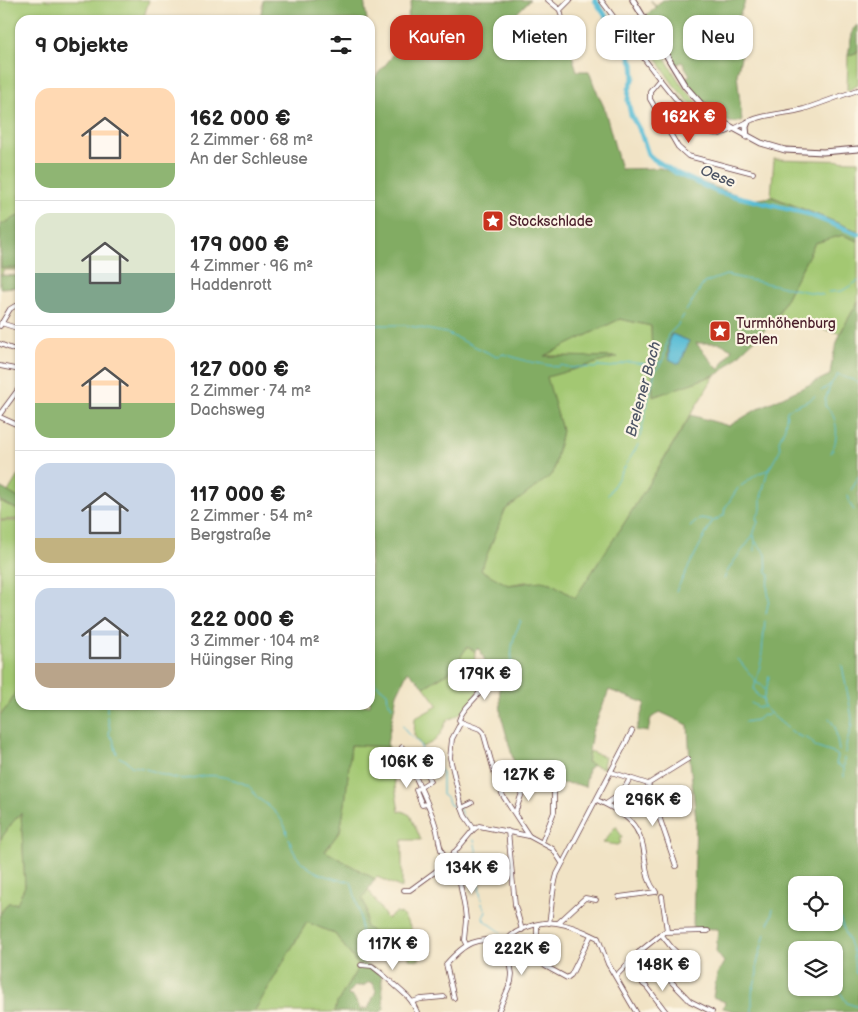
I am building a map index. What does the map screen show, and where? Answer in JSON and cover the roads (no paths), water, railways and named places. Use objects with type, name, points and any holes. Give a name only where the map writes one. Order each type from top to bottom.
[{"type":"main road","points":[[633,0],[685,86],[703,106],[720,120],[747,137],[785,150],[823,152],[858,149]]},
{"type":"main road","points":[[720,120],[723,128],[720,133]]},
{"type":"main road","points":[[747,137],[746,127],[748,122]]},
{"type":"street","points":[[548,0],[560,10],[561,15]]},
{"type":"street","points":[[560,10],[570,0]]},
{"type":"street","points":[[601,0],[613,15]]},
{"type":"street","points":[[646,60],[660,80],[711,133],[720,133],[734,129],[766,116],[803,109],[858,90]]},
{"type":"street","points":[[660,80],[650,91],[650,99],[678,147],[688,156],[753,173]]},
{"type":"street","points":[[15,307],[13,307],[1,325],[15,328]]},
{"type":"street","points":[[0,344],[15,350]]},
{"type":"street","points":[[0,366],[15,369]]},
{"type":"street","points":[[15,393],[0,415],[15,423]]},
{"type":"street","points":[[485,681],[473,702],[459,717],[462,722],[483,732],[503,796],[529,836]]},
{"type":"street","points":[[462,722],[452,740],[450,758],[464,816],[474,829]]},
{"type":"street","points":[[549,923],[554,885],[562,863],[632,731]]},
{"type":"street","points":[[402,747],[427,804],[436,828],[442,854],[446,861]]},
{"type":"street","points":[[420,759],[430,781],[420,787]]},
{"type":"street","points":[[648,784],[688,759]]},
{"type":"street","points":[[611,772],[648,784]]},
{"type":"street","points":[[606,804],[622,793],[630,778]]},
{"type":"street","points":[[542,842],[554,812],[554,782]]},
{"type":"street","points":[[515,813],[525,784]]},
{"type":"street","points":[[648,784],[676,866]]},
{"type":"street","points":[[597,800],[624,814],[635,828],[644,850],[648,879],[656,892],[619,897]]},
{"type":"street","points":[[462,808],[472,803]]},
{"type":"street","points":[[404,890],[410,890],[420,883],[446,861],[474,829],[481,826],[529,836],[556,852],[562,863]]},
{"type":"street","points":[[508,831],[515,904],[522,930]]},
{"type":"street","points":[[454,852],[466,910],[464,940],[466,944]]},
{"type":"street","points":[[662,896],[667,931]]},
{"type":"street","points":[[558,923],[585,898],[596,900]]},
{"type":"street","points":[[454,998],[446,964],[466,944],[508,939],[522,930],[537,925],[558,923],[598,938],[605,957],[635,1012]]},
{"type":"street","points":[[537,925],[537,942],[545,966],[567,978],[571,975],[591,934]]},
{"type":"street","points":[[616,976],[639,952],[667,931],[708,931]]},
{"type":"street","points":[[661,934],[672,948],[690,965]]},
{"type":"street","points":[[498,1012],[511,982],[512,974],[508,939]]},
{"type":"street","points":[[639,952],[659,969],[681,994],[698,1006],[712,1012]]},
{"type":"street","points":[[361,965],[375,968],[412,1002],[416,1012]]},
{"type":"street","points":[[643,984],[666,1012]]},
{"type":"street","points":[[412,1002],[421,999],[444,997]]},
{"type":"street","points":[[694,1012],[698,1006]]},
{"type":"water","points":[[672,334],[689,341],[679,364],[669,359],[669,339]]},
{"type":"waterway","name":"Oese","points":[[595,0],[625,45],[633,64],[634,77],[629,89],[628,101],[631,115],[641,133],[648,154],[652,158],[676,173],[718,192],[805,213],[858,234]]},
{"type":"waterway","name":"Brelener Bach","points":[[686,311],[704,283],[726,275],[823,295]]},
{"type":"waterway","name":"Brelener Bach","points":[[828,292],[842,291],[858,281]]},
{"type":"waterway","name":"Brelener Bach","points":[[608,495],[638,445],[655,371],[663,362],[668,335],[684,315]]},
{"type":"waterway","points":[[375,325],[405,325],[446,333],[493,355],[504,354],[526,361],[558,367],[560,365],[573,368],[595,368],[598,366],[612,367],[628,362],[646,364],[663,362]]},
{"type":"waterway","points":[[821,391],[831,384],[838,374],[858,383]]},
{"type":"waterway","points":[[831,384],[825,400],[825,406],[830,410],[836,428],[834,447],[831,453]]},
{"type":"waterway","points":[[724,579],[733,562],[752,537],[758,522],[756,518],[761,510],[761,498],[767,473],[780,450],[779,441],[785,427],[787,411],[815,396]]},
{"type":"waterway","points":[[741,486],[759,473],[768,470]]},
{"type":"waterway","points":[[851,490],[858,477]]},
{"type":"waterway","points":[[676,591],[712,522],[724,515],[725,508],[738,488]]},
{"type":"waterway","points":[[848,495],[854,510]]},
{"type":"waterway","points":[[690,527],[700,518],[712,520]]},
{"type":"waterway","points":[[754,535],[755,541],[766,554],[767,573],[770,575],[767,586],[769,599],[766,614]]},
{"type":"waterway","points":[[755,542],[755,551]]},
{"type":"waterway","points":[[495,679],[500,671],[511,662],[515,634],[521,621]]},
{"type":"waterway","points":[[763,699],[758,696],[754,689],[761,662],[765,621]]},
{"type":"waterway","points":[[738,659],[765,690]]},
{"type":"waterway","points":[[842,665],[852,719],[846,744],[846,753]]},
{"type":"waterway","points":[[769,676],[763,703],[765,708],[794,733],[810,740],[815,747],[836,754],[838,756],[836,764],[844,768],[844,777]]},
{"type":"waterway","points":[[375,683],[387,693],[388,701],[392,707]]},
{"type":"waterway","points":[[751,703],[758,707],[764,707]]},
{"type":"waterway","points":[[745,722],[757,720],[763,715],[769,714]]},
{"type":"waterway","points":[[107,716],[110,729],[109,735],[113,739],[117,754]]},
{"type":"waterway","points":[[829,718],[835,727],[839,751]]},
{"type":"waterway","points":[[403,726],[407,733],[419,743],[423,752]]},
{"type":"waterway","points":[[428,754],[442,773],[442,795],[447,798],[450,805],[459,807],[462,816],[469,826]]},
{"type":"waterway","points":[[119,757],[127,761],[131,766],[170,777],[186,779],[202,776],[220,776],[247,785],[257,798],[277,814],[284,824],[287,835]]},
{"type":"waterway","points":[[844,758],[844,767]]},
{"type":"waterway","points":[[289,838],[297,857],[317,873],[334,879],[351,881],[360,915],[361,932],[369,938],[375,939]]},
{"type":"waterway","points":[[474,840],[480,867],[478,882],[482,904],[486,912],[483,917],[484,920],[501,932]]},
{"type":"waterway","points":[[769,924],[773,909]]},
{"type":"waterway","points":[[843,926],[853,952],[855,971],[858,978]]},
{"type":"waterway","points":[[752,1012],[752,993],[757,974],[757,963],[765,934]]},
{"type":"waterway","points":[[510,941],[521,947],[528,955]]},
{"type":"waterway","points":[[842,996],[847,1003],[858,1007]]},
{"type":"place","name":"Stockschlade","points":[[493,221]]},
{"type":"place","name":"Turmhöhenburg Brelen","points":[[720,331]]}]
